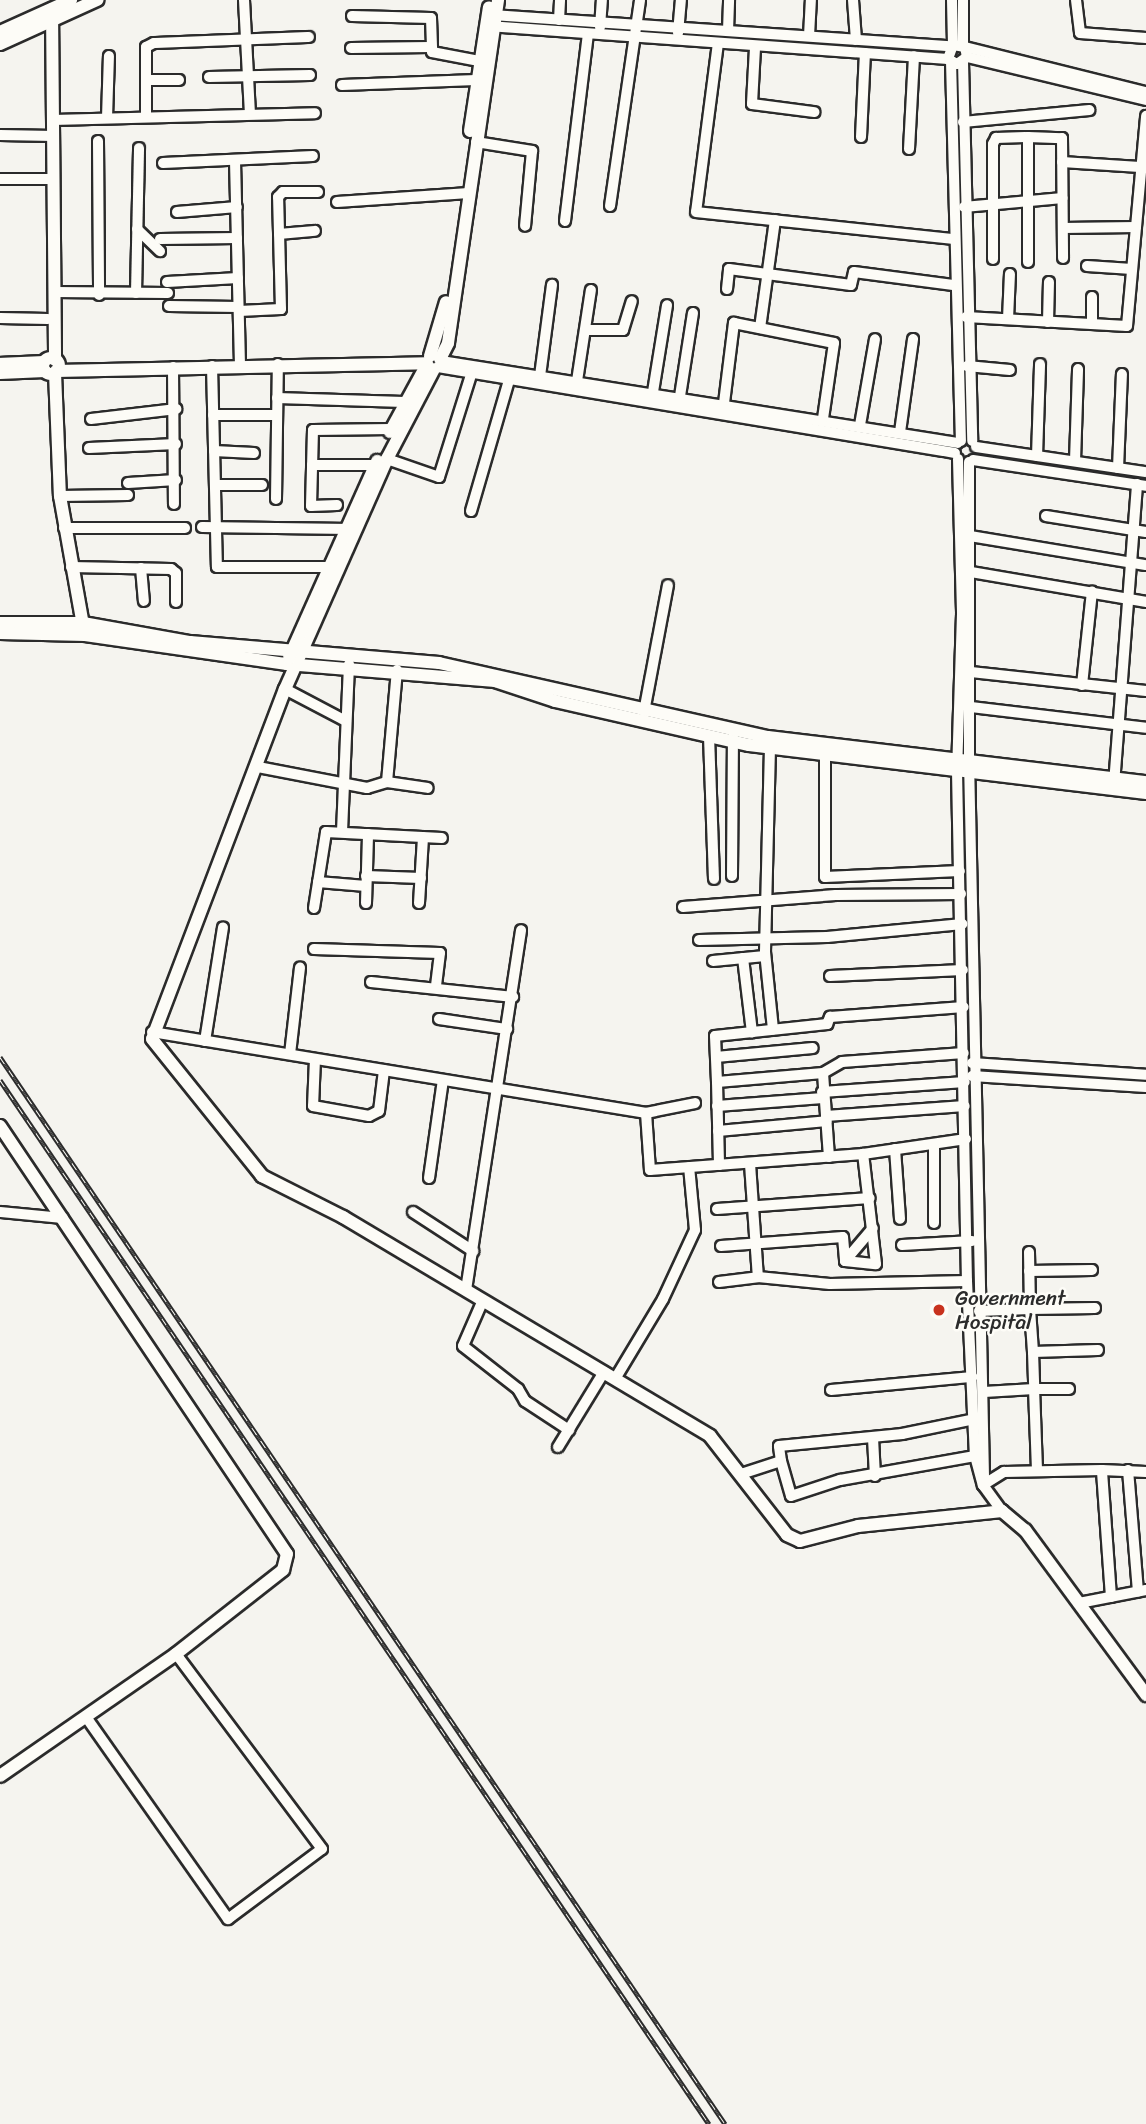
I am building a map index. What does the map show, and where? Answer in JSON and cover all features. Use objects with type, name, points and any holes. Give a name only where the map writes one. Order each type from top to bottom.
[{"type":"street","points":[[0,44],[71,0]]},
{"type":"street","points":[[0,32],[97,0]]},
{"type":"street","points":[[244,0],[250,113]]},
{"type":"street","points":[[294,659],[381,462],[433,362],[476,142],[491,21],[490,0]]},
{"type":"street","points":[[466,193],[476,80],[498,0]]},
{"type":"street","points":[[559,20],[560,0]]},
{"type":"street","points":[[565,221],[594,34],[600,23],[602,0]]},
{"type":"street","points":[[610,206],[640,0]]},
{"type":"street","points":[[677,40],[681,0]]},
{"type":"street","points":[[728,31],[729,0]]},
{"type":"street","points":[[809,36],[811,0]]},
{"type":"street","points":[[853,0],[856,40]]},
{"type":"street","points":[[952,0],[960,50]]},
{"type":"street","points":[[963,0],[960,50],[967,366],[960,871],[967,1281],[975,1456],[983,1485],[1002,1511],[1025,1530],[1146,1695]]},
{"type":"street","points":[[1076,0],[1080,33],[1146,38]]},
{"type":"street","points":[[49,16],[53,120],[48,179],[48,319],[60,496],[84,629]]},
{"type":"street","points":[[49,16],[55,292],[51,369]]},
{"type":"street","points":[[352,16],[431,18],[430,47]]},
{"type":"street","points":[[491,21],[559,20],[809,36],[960,50],[1146,92]]},
{"type":"street","points":[[491,21],[594,34],[950,60]]},
{"type":"street","points":[[774,48],[775,34]]},
{"type":"street","points":[[146,117],[146,47],[154,43],[309,37]]},
{"type":"street","points":[[718,43],[696,212],[952,239]]},
{"type":"street","points":[[351,47],[430,47],[440,57],[480,61]]},
{"type":"street","points":[[755,47],[752,104],[814,112]]},
{"type":"street","points":[[960,50],[950,60],[952,239],[971,572],[971,707],[963,765],[977,1076],[979,1311],[984,1391],[983,1485]]},
{"type":"street","points":[[960,50],[1146,100]]},
{"type":"street","points":[[860,137],[865,53]]},
{"type":"street","points":[[107,118],[109,56]]},
{"type":"street","points":[[909,149],[914,56]]},
{"type":"street","points":[[209,77],[310,75]]},
{"type":"street","points":[[146,79],[179,79]]},
{"type":"street","points":[[342,85],[476,80]]},
{"type":"street","points":[[963,122],[1089,110]]},
{"type":"street","points":[[53,120],[315,113]]},
{"type":"street","points":[[965,317],[1127,326],[1146,116]]},
{"type":"street","points":[[0,135],[50,136]]},
{"type":"street","points":[[993,259],[993,144],[996,138],[1059,136],[1062,162],[1063,258]]},
{"type":"street","points":[[1025,137],[1028,262]]},
{"type":"street","points":[[98,141],[99,295]]},
{"type":"street","points":[[476,142],[532,151],[525,226]]},
{"type":"street","points":[[136,293],[139,148]]},
{"type":"street","points":[[163,163],[313,156]]},
{"type":"street","points":[[235,161],[240,361]]},
{"type":"street","points":[[1062,162],[1140,167]]},
{"type":"street","points":[[0,179],[48,179]]},
{"type":"street","points":[[169,306],[281,309],[280,193],[318,192]]},
{"type":"street","points":[[337,202],[466,193]]},
{"type":"street","points":[[964,207],[1063,198]]},
{"type":"street","points":[[177,212],[237,207]]},
{"type":"street","points":[[760,328],[770,274],[775,220]]},
{"type":"street","points":[[1063,228],[1136,227]]},
{"type":"street","points":[[137,229],[160,251]]},
{"type":"street","points":[[279,234],[315,231]]},
{"type":"street","points":[[160,239],[237,238]]},
{"type":"street","points":[[1087,266],[1132,269]]},
{"type":"street","points":[[727,289],[729,269],[851,285],[854,272],[953,285]]},
{"type":"street","points":[[1008,319],[1010,275]]},
{"type":"street","points":[[55,292],[99,295],[136,293],[238,278]]},
{"type":"street","points":[[1048,322],[1049,282]]},
{"type":"street","points":[[540,376],[552,285]]},
{"type":"street","points":[[577,382],[591,290]]},
{"type":"street","points":[[1092,297],[1092,324]]},
{"type":"street","points":[[586,330],[623,330],[632,302]]},
{"type":"street","points":[[653,397],[667,305]]},
{"type":"street","points":[[680,396],[693,313]]},
{"type":"street","points":[[0,318],[48,319]]},
{"type":"street","points":[[724,403],[734,323],[834,343],[823,418]]},
{"type":"street","points":[[860,425],[875,339]]},
{"type":"street","points":[[900,432],[914,339]]},
{"type":"street","points":[[0,373],[382,353],[577,382],[1142,485],[1133,530],[1114,783]]},
{"type":"street","points":[[0,364],[51,369],[212,366],[240,361],[278,364],[433,362],[471,374],[509,380],[653,397],[680,396],[823,418],[900,432],[965,451],[1037,456],[1146,472]]},
{"type":"street","points":[[381,462],[391,429],[404,402],[433,362]]},
{"type":"street","points":[[276,499],[278,364]]},
{"type":"street","points":[[1037,456],[1040,364]]},
{"type":"street","points":[[212,366],[217,567],[328,567]]},
{"type":"street","points":[[967,366],[1010,370]]},
{"type":"street","points":[[173,367],[176,410],[174,504]]},
{"type":"street","points":[[1074,461],[1078,369]]},
{"type":"street","points":[[312,465],[381,462],[439,477],[471,374]]},
{"type":"street","points":[[1118,468],[1122,374]]},
{"type":"street","points":[[471,510],[509,380]]},
{"type":"street","points":[[278,398],[404,402]]},
{"type":"street","points":[[91,419],[176,410]]},
{"type":"street","points":[[213,415],[277,415]]},
{"type":"street","points":[[337,505],[311,506],[313,430],[391,429]]},
{"type":"street","points":[[89,448],[176,444]]},
{"type":"street","points":[[214,451],[254,453]]},
{"type":"street","points":[[128,483],[176,480]]},
{"type":"street","points":[[215,485],[262,485]]},
{"type":"street","points":[[60,496],[128,495]]},
{"type":"street","points":[[1045,516],[1146,532]]},
{"type":"street","points":[[202,527],[352,530]]},
{"type":"street","points":[[64,528],[185,528]]},
{"type":"street","points":[[352,530],[328,567],[258,767],[152,1032],[152,1039],[262,1176],[466,1290],[710,1436],[787,1535],[800,1541],[858,1526],[1002,1511]]},
{"type":"street","points":[[970,536],[1146,565]]},
{"type":"street","points":[[71,567],[174,570],[176,602]]},
{"type":"street","points":[[141,568],[144,601]]},
{"type":"street","points":[[971,572],[1146,602]]},
{"type":"street","points":[[644,712],[668,586]]},
{"type":"street","points":[[1082,685],[1091,592]]},
{"type":"street","points":[[0,623],[84,629],[294,659],[490,672],[770,747],[963,765]]},
{"type":"street","points":[[0,633],[40,626]]},
{"type":"street","points":[[349,662],[495,681],[709,736],[733,736],[1114,783],[1146,782]]},
{"type":"street","points":[[342,832],[349,662]]},
{"type":"street","points":[[387,782],[397,670]]},
{"type":"street","points":[[971,672],[1146,691]]},
{"type":"street","points":[[286,686],[346,721]]},
{"type":"street","points":[[971,707],[1146,728]]},
{"type":"street","points":[[709,736],[714,879]]},
{"type":"street","points":[[732,876],[733,736]]},
{"type":"street","points":[[770,747],[765,956],[773,1030]]},
{"type":"street","points":[[825,754],[825,877],[960,871]]},
{"type":"street","points":[[258,767],[343,780],[367,788],[387,782],[428,788]]},
{"type":"street","points":[[1114,783],[1146,793]]},
{"type":"street","points":[[314,908],[324,834],[342,832],[442,838]]},
{"type":"street","points":[[366,903],[368,834]]},
{"type":"street","points":[[419,903],[423,837]]},
{"type":"street","points":[[318,882],[421,878]]},
{"type":"street","points":[[683,907],[765,904],[836,895],[961,894]]},
{"type":"street","points":[[699,940],[765,935],[827,937],[962,925]]},
{"type":"street","points":[[205,1041],[223,927]]},
{"type":"street","points":[[466,1290],[500,1089],[521,930]]},
{"type":"street","points":[[314,949],[440,953],[436,988]]},
{"type":"street","points":[[713,961],[765,956]]},
{"type":"street","points":[[743,958],[752,1032]]},
{"type":"street","points":[[290,1054],[300,968]]},
{"type":"street","points":[[830,976],[963,970]]},
{"type":"street","points":[[372,982],[513,997]]},
{"type":"street","points":[[719,1165],[715,1036],[827,1024],[830,1017],[964,1007]]},
{"type":"street","points":[[439,1019],[507,1029]]},
{"type":"street","points":[[152,1032],[646,1113],[695,1104]]},
{"type":"street","points":[[716,1057],[813,1048]]},
{"type":"street","points":[[717,1082],[823,1073],[842,1062],[965,1058],[976,1063],[1146,1074]]},
{"type":"street","points":[[315,1059],[313,1106],[356,1114],[377,1114],[384,1070]]},
{"type":"street","points":[[823,1073],[829,1157]]},
{"type":"street","points":[[718,1105],[977,1076],[1146,1087]]},
{"type":"street","points":[[429,1178],[443,1080]]},
{"type":"street","points":[[718,1132],[965,1106]]},
{"type":"street","points":[[646,1113],[650,1170],[863,1154],[966,1139]]},
{"type":"street","points":[[0,1126],[287,1555],[284,1570],[176,1654],[0,1776]]},
{"type":"street","points":[[934,1144],[934,1223]]},
{"type":"street","points":[[895,1149],[900,1219]]},
{"type":"street","points":[[845,1261],[876,1264],[863,1154]]},
{"type":"street","points":[[750,1164],[758,1277]]},
{"type":"street","points":[[558,1447],[663,1299],[695,1230],[689,1167]]},
{"type":"street","points":[[717,1209],[753,1204],[870,1198]]},
{"type":"street","points":[[0,1212],[63,1218]]},
{"type":"street","points":[[413,1212],[473,1251]]},
{"type":"street","points":[[845,1261],[873,1228]]},
{"type":"street","points":[[721,1246],[843,1237],[845,1261]]},
{"type":"street","points":[[902,1245],[979,1241]]},
{"type":"street","points":[[1029,1252],[1037,1470]]},
{"type":"street","points":[[1028,1271],[1092,1270]]},
{"type":"street","points":[[719,1282],[758,1277],[830,1284],[967,1281]]},
{"type":"street","points":[[483,1300],[463,1346],[518,1389],[525,1401],[569,1430]]},
{"type":"street","points":[[979,1311],[1095,1308]]},
{"type":"street","points":[[1032,1352],[1098,1350]]},
{"type":"street","points":[[831,1390],[972,1377]]},
{"type":"street","points":[[984,1391],[1069,1389]]},
{"type":"street","points":[[975,1419],[873,1438],[779,1447],[780,1461],[791,1496],[840,1480],[875,1476],[975,1456]]},
{"type":"street","points":[[873,1438],[875,1476]]},
{"type":"street","points":[[741,1474],[780,1461]]},
{"type":"street","points":[[1102,1470],[1111,1597]]},
{"type":"street","points":[[1079,1603],[1142,1591],[1128,1470]]},
{"type":"street","points":[[983,1485],[1004,1472],[1146,1472]]},
{"type":"street","points":[[86,1717],[228,1919],[322,1849],[176,1654]]},
{"type":"railway","points":[[0,1057],[725,2124]]},
{"type":"railway","points":[[0,1080],[709,2124]]},
{"type":"place","name":"Government Hospital","points":[[939,1310]]}]
